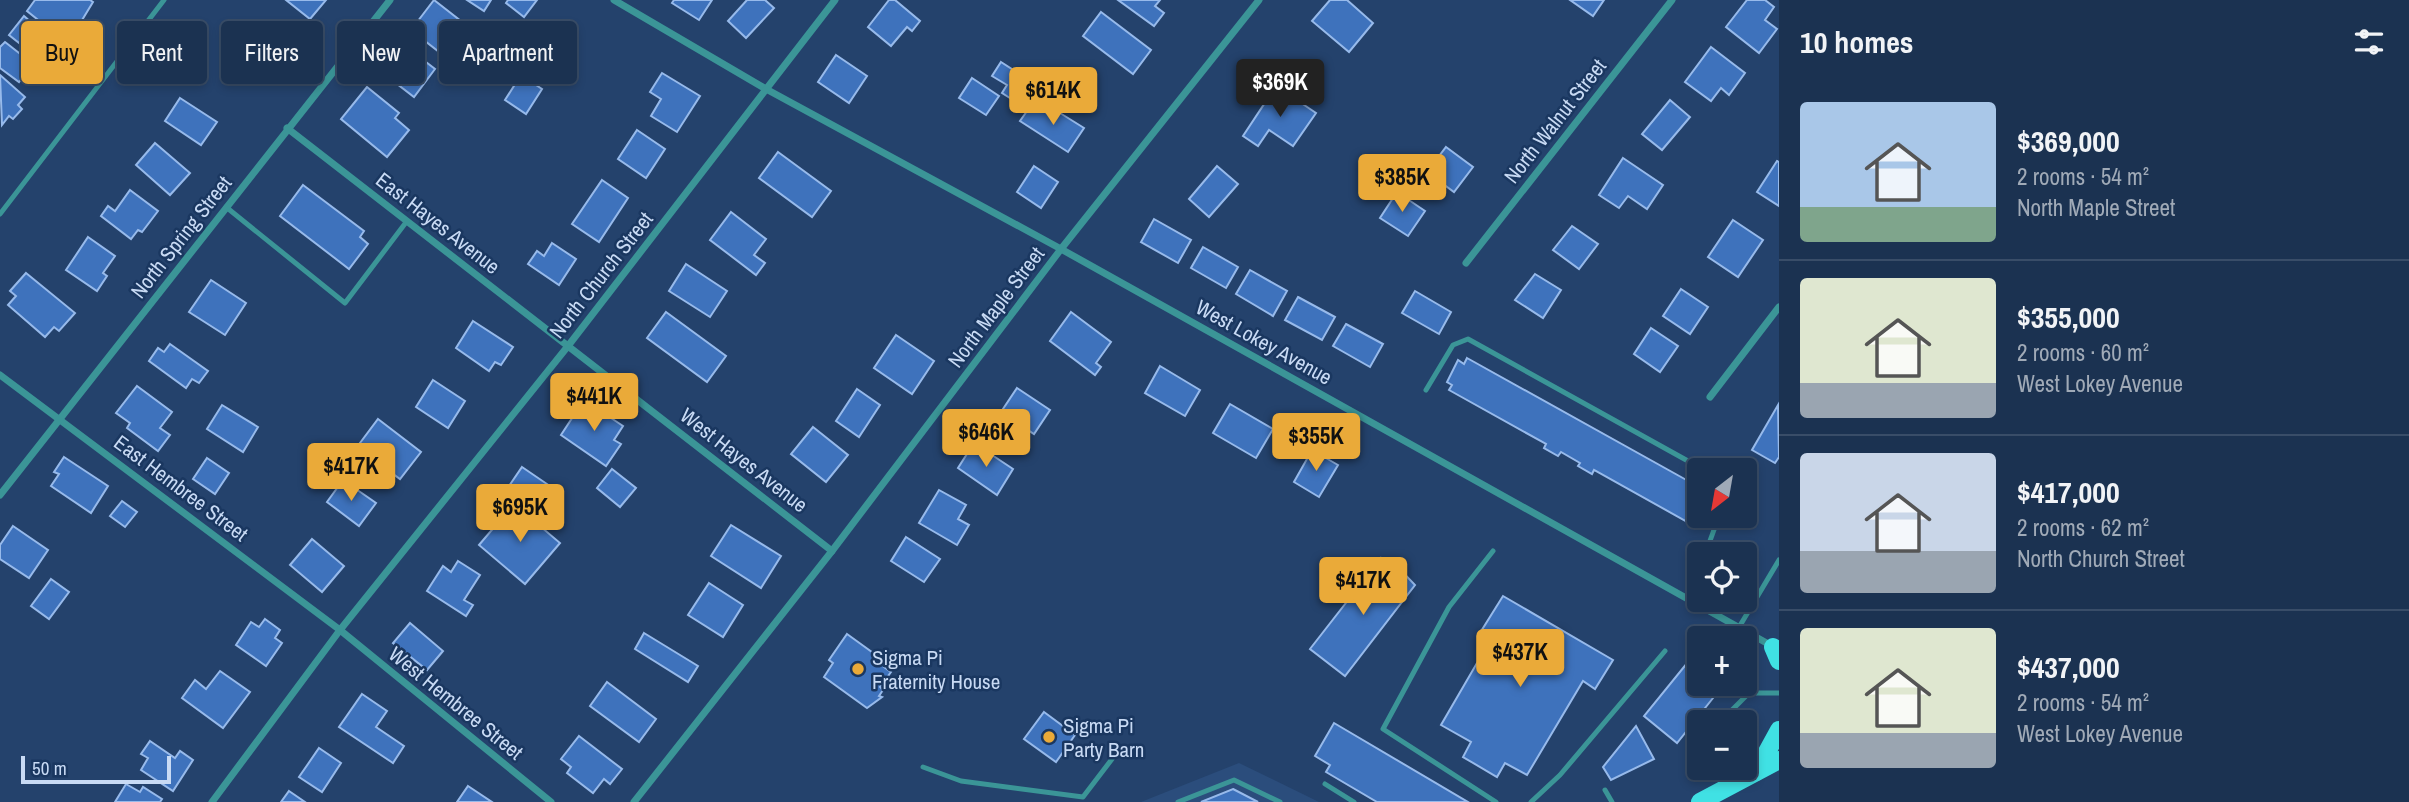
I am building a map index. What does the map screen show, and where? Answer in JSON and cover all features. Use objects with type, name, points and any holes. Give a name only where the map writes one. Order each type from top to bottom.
[{"type":"main road","points":[[1757,770],[1779,730]]},
{"type":"main road","points":[[1757,771],[1779,760]]},
{"type":"main road","points":[[1700,802],[1726,793],[1745,780]]},
{"type":"street","name":"North Spring Street","points":[[0,495],[390,0]]},
{"type":"street","name":"West Lokey Avenue","points":[[614,0],[766,89],[1061,249],[1736,626]]},
{"type":"street","name":"North Church Street","points":[[212,802],[340,630],[568,346],[835,0]]},
{"type":"street","name":"North Maple Street","points":[[634,802],[832,551],[1061,249],[1259,0]]},
{"type":"street","name":"North Walnut Street","points":[[1465,263],[1672,0]]},
{"type":"street","name":"East Hayes Avenue","points":[[287,128],[568,346]]},
{"type":"street","points":[[1710,397],[1779,307]]},
{"type":"street","name":"West Hayes Avenue","points":[[568,346],[832,551]]},
{"type":"street","name":"East Hembree Street","points":[[0,375],[340,630]]},
{"type":"street","name":"West Hembree Street","points":[[340,630],[551,802]]},
{"type":"street","name":"West Lokey Avenue","points":[[1757,639],[1777,652]]},
{"type":"lane","points":[[0,214],[164,0]]},
{"type":"lane","points":[[226,207],[345,303],[407,221]]},
{"type":"lane","points":[[1426,390],[1453,345],[1468,339],[1687,460]]},
{"type":"lane","points":[[1493,551],[1449,607],[1383,729],[1496,802]]},
{"type":"lane","points":[[1739,626],[1779,560]]},
{"type":"lane","points":[[1531,802],[1560,775],[1665,651]]},
{"type":"lane","points":[[1757,693],[1779,692]]},
{"type":"lane","points":[[1732,710],[1746,696]]},
{"type":"lane","points":[[923,767],[961,781],[1083,797],[1112,759]]},
{"type":"lane","points":[[1178,802],[1234,780],[1280,802]]},
{"type":"lane","points":[[1325,784],[1354,802]]},
{"type":"lane","points":[[1605,790],[1612,802]]},
{"type":"shaded area","points":[[1239,763],[1319,802],[1141,802]]},
{"type":"building","points":[[35,0],[93,2],[81,21],[40,21],[27,11]]},
{"type":"building","points":[[286,0],[326,0],[310,19]]},
{"type":"building","points":[[434,0],[461,21],[439,21],[439,52],[425,41],[425,21],[418,21]]},
{"type":"building","points":[[467,0],[491,0],[484,11]]},
{"type":"building","points":[[508,0],[537,0],[524,17],[506,3]]},
{"type":"building","points":[[674,0],[712,0],[699,20],[672,3]]},
{"type":"building","points":[[747,0],[765,0],[774,8],[746,38],[728,21]]},
{"type":"building","points":[[889,0],[895,0],[920,21],[912,31],[907,27],[891,46],[868,27]]},
{"type":"building","points":[[1118,0],[1160,0],[1155,6],[1164,13],[1154,26]]},
{"type":"building","points":[[1330,0],[1347,0],[1373,23],[1349,52],[1312,21]]},
{"type":"building","points":[[1570,0],[1604,0],[1593,16]]},
{"type":"building","points":[[1747,0],[1765,0],[1774,7],[1765,20],[1777,29],[1759,53],[1726,27]]},
{"type":"building","points":[[1101,12],[1151,50],[1133,74],[1083,36]]},
{"type":"building","points":[[24,16],[30,21],[21,21],[21,45],[9,35]]},
{"type":"building","points":[[5,42],[21,55],[19,82],[0,68],[0,47]]},
{"type":"building","points":[[1711,47],[1745,73],[1729,95],[1721,88],[1711,101],[1685,82]]},
{"type":"building","points":[[836,55],[867,76],[849,103],[818,82]]},
{"type":"building","points":[[425,61],[435,69],[425,82]]},
{"type":"building","points":[[1001,62],[1035,84],[1021,105],[1002,93],[1007,85],[992,76]]},
{"type":"building","points":[[662,73],[700,96],[677,132],[651,116],[661,99],[650,92]]},
{"type":"building","points":[[0,75],[25,97],[18,105],[22,109],[13,119],[9,116],[2,125]]},
{"type":"building","points":[[972,78],[999,96],[986,115],[959,98]]},
{"type":"building","points":[[397,84],[424,84],[414,97]]},
{"type":"building","points":[[515,84],[534,84],[542,89],[526,114],[505,100]]},
{"type":"building","points":[[1276,86],[1316,113],[1293,146],[1269,130],[1258,146],[1243,136]]},
{"type":"building","points":[[367,87],[399,113],[395,118],[409,130],[387,157],[341,119]]},
{"type":"building","points":[[180,98],[217,122],[201,145],[165,121]]},
{"type":"building","points":[[1670,100],[1690,117],[1662,150],[1642,134]]},
{"type":"building","points":[[1032,104],[1048,114],[1052,108],[1084,128],[1068,152],[1020,121]]},
{"type":"building","points":[[637,130],[665,149],[646,178],[618,159]]},
{"type":"building","points":[[155,143],[190,173],[170,195],[136,165]]},
{"type":"building","points":[[1446,147],[1473,167],[1454,192],[1427,172]]},
{"type":"building","points":[[778,152],[831,191],[812,217],[759,178]]},
{"type":"building","points":[[1623,158],[1663,185],[1647,209],[1628,196],[1619,208],[1599,195]]},
{"type":"building","points":[[1777,161],[1779,162],[1779,206],[1757,192]]},
{"type":"building","points":[[1034,166],[1058,182],[1041,208],[1017,192]]},
{"type":"building","points":[[1217,166],[1238,184],[1209,217],[1189,199]]},
{"type":"building","points":[[602,180],[628,198],[599,242],[572,224]]},
{"type":"building","points":[[303,185],[364,231],[360,237],[368,244],[349,269],[280,216]]},
{"type":"building","points":[[130,190],[158,211],[142,232],[138,230],[131,239],[101,216],[108,206],[115,211]]},
{"type":"building","points":[[1397,192],[1425,211],[1408,236],[1380,218]]},
{"type":"building","points":[[731,212],[766,239],[754,255],[765,263],[756,275],[710,240]]},
{"type":"building","points":[[1154,219],[1191,240],[1178,263],[1141,242]]},
{"type":"building","points":[[1733,220],[1763,240],[1738,277],[1708,257]]},
{"type":"building","points":[[1572,226],[1598,244],[1579,269],[1553,250]]},
{"type":"building","points":[[88,237],[115,256],[103,273],[107,276],[97,291],[66,270]]},
{"type":"building","points":[[552,243],[576,259],[559,285],[528,264],[537,251],[544,256]]},
{"type":"building","points":[[1203,247],[1238,267],[1226,288],[1191,268]]},
{"type":"building","points":[[686,264],[727,291],[710,317],[669,291]]},
{"type":"building","points":[[1250,270],[1287,291],[1273,316],[1236,294]]},
{"type":"building","points":[[26,273],[75,313],[59,331],[54,327],[45,337],[8,305],[16,296],[10,291]]},
{"type":"building","points":[[1535,274],[1561,290],[1543,318],[1515,300]]},
{"type":"building","points":[[211,280],[246,303],[225,335],[189,312]]},
{"type":"building","points":[[1681,289],[1708,307],[1690,334],[1663,316]]},
{"type":"building","points":[[1415,291],[1451,312],[1439,334],[1402,313]]},
{"type":"building","points":[[1298,297],[1335,317],[1322,340],[1285,320]]},
{"type":"building","points":[[666,312],[726,356],[707,382],[647,338]]},
{"type":"building","points":[[1071,312],[1111,342],[1096,363],[1101,367],[1095,375],[1050,341]]},
{"type":"building","points":[[473,321],[513,347],[501,365],[495,362],[489,371],[456,348]]},
{"type":"building","points":[[1346,324],[1383,344],[1370,367],[1333,346]]},
{"type":"building","points":[[1651,328],[1678,346],[1660,372],[1634,354]]},
{"type":"building","points":[[896,335],[934,361],[912,394],[874,368]]},
{"type":"building","points":[[170,344],[208,371],[199,383],[192,379],[186,388],[149,361],[158,348],[164,352]]},
{"type":"building","points":[[1467,358],[1687,480],[1687,522],[1594,470],[1592,474],[1561,452],[1558,456],[1544,448],[1546,444],[1449,390],[1452,385],[1447,382],[1458,360],[1464,364]]},
{"type":"building","points":[[1160,366],[1200,390],[1185,416],[1145,393]]},
{"type":"building","points":[[433,380],[465,401],[448,428],[416,407]]},
{"type":"building","points":[[137,386],[172,412],[160,428],[170,435],[158,451],[127,428],[130,423],[116,413]]},
{"type":"building","points":[[1017,388],[1050,410],[1034,434],[1001,412]]},
{"type":"building","points":[[857,389],[880,405],[859,437],[836,421]]},
{"type":"building","points":[[584,400],[623,426],[614,440],[621,444],[606,466],[561,435]]},
{"type":"building","points":[[1230,404],[1273,429],[1256,458],[1213,433]]},
{"type":"building","points":[[222,405],[258,427],[243,452],[207,429]]},
{"type":"building","points":[[1778,405],[1779,457],[1775,463],[1752,450]]},
{"type":"building","points":[[378,419],[421,452],[400,479],[357,447]]},
{"type":"building","points":[[813,427],[848,455],[826,482],[791,454]]},
{"type":"building","points":[[974,443],[1013,469],[997,495],[958,468]]},
{"type":"building","points":[[1312,450],[1338,465],[1319,497],[1294,482]]},
{"type":"building","points":[[64,457],[108,486],[91,513],[51,486],[59,474],[54,472]]},
{"type":"building","points":[[207,458],[229,473],[215,494],[193,479]]},
{"type":"building","points":[[522,467],[560,493],[545,515],[507,489]]},
{"type":"building","points":[[612,469],[636,488],[620,507],[597,488]]},
{"type":"building","points":[[343,480],[376,503],[359,526],[327,502]]},
{"type":"building","points":[[939,490],[966,505],[958,519],[969,525],[957,545],[919,523]]},
{"type":"building","points":[[122,501],[137,512],[125,527],[110,516]]},
{"type":"building","points":[[514,504],[560,543],[525,584],[479,545]]},
{"type":"building","points":[[731,525],[781,556],[761,588],[711,556]]},
{"type":"building","points":[[13,526],[48,550],[29,578],[0,559],[0,545]]},
{"type":"building","points":[[906,537],[940,559],[924,582],[891,561]]},
{"type":"building","points":[[312,539],[344,566],[322,592],[290,565]]},
{"type":"building","points":[[1381,558],[1392,567],[1395,564],[1415,585],[1345,676],[1310,649]]},
{"type":"building","points":[[458,561],[480,575],[464,600],[473,605],[466,616],[427,591],[443,566],[451,572]]},
{"type":"building","points":[[51,579],[69,592],[49,619],[31,606]]},
{"type":"building","points":[[709,583],[743,605],[723,637],[688,615]]},
{"type":"building","points":[[1503,596],[1613,660],[1595,689],[1583,681],[1527,775],[1505,763],[1497,777],[1463,757],[1471,742],[1441,725],[1491,639],[1480,633]]},
{"type":"building","points":[[265,619],[280,630],[275,638],[282,643],[266,666],[236,645],[251,622],[259,627]]},
{"type":"building","points":[[410,623],[443,651],[427,670],[393,643]]},
{"type":"building","points":[[644,633],[698,666],[688,682],[635,649]]},
{"type":"building","name":"Sigma Pi Fraternity House","points":[[847,634],[887,663],[884,667],[891,672],[880,687],[883,690],[879,696],[882,697],[867,708],[824,677],[833,663],[829,660]]},
{"type":"building","points":[[1687,663],[1687,696],[1715,696],[1703,710],[1687,710],[1687,730],[1677,743],[1644,716]]},
{"type":"building","points":[[220,671],[250,692],[223,728],[182,698],[195,680],[206,689]]},
{"type":"building","points":[[607,682],[656,719],[639,742],[590,706]]},
{"type":"building","points":[[362,694],[387,711],[376,727],[404,746],[393,763],[339,727]]},
{"type":"building","name":"Sigma Pi Party Barn","points":[[1044,712],[1075,735],[1056,762],[1024,739]]},
{"type":"building","points":[[1334,723],[1468,802],[1377,802],[1326,772],[1330,765],[1315,756]]},
{"type":"building","points":[[1636,726],[1654,759],[1611,780],[1603,767]]},
{"type":"building","points":[[579,736],[622,769],[610,784],[604,779],[593,793],[567,773],[571,767],[561,759]]},
{"type":"building","points":[[150,741],[175,758],[180,751],[193,760],[173,791],[141,770],[148,758],[141,754]]},
{"type":"building","points":[[319,748],[341,763],[322,792],[299,777]]},
{"type":"building","points":[[126,784],[140,792],[143,787],[162,799],[160,802],[115,802]]},
{"type":"building","points":[[468,786],[492,802],[457,802]]},
{"type":"building","points":[[1233,789],[1258,802],[1201,802]]},
{"type":"building","points":[[289,791],[305,802],[281,802]]},
{"type":"place","name":"Sigma Pi Fraternity House","points":[[858,669]]},
{"type":"place","name":"Sigma Pi Party Barn","points":[[1049,737]]}]
